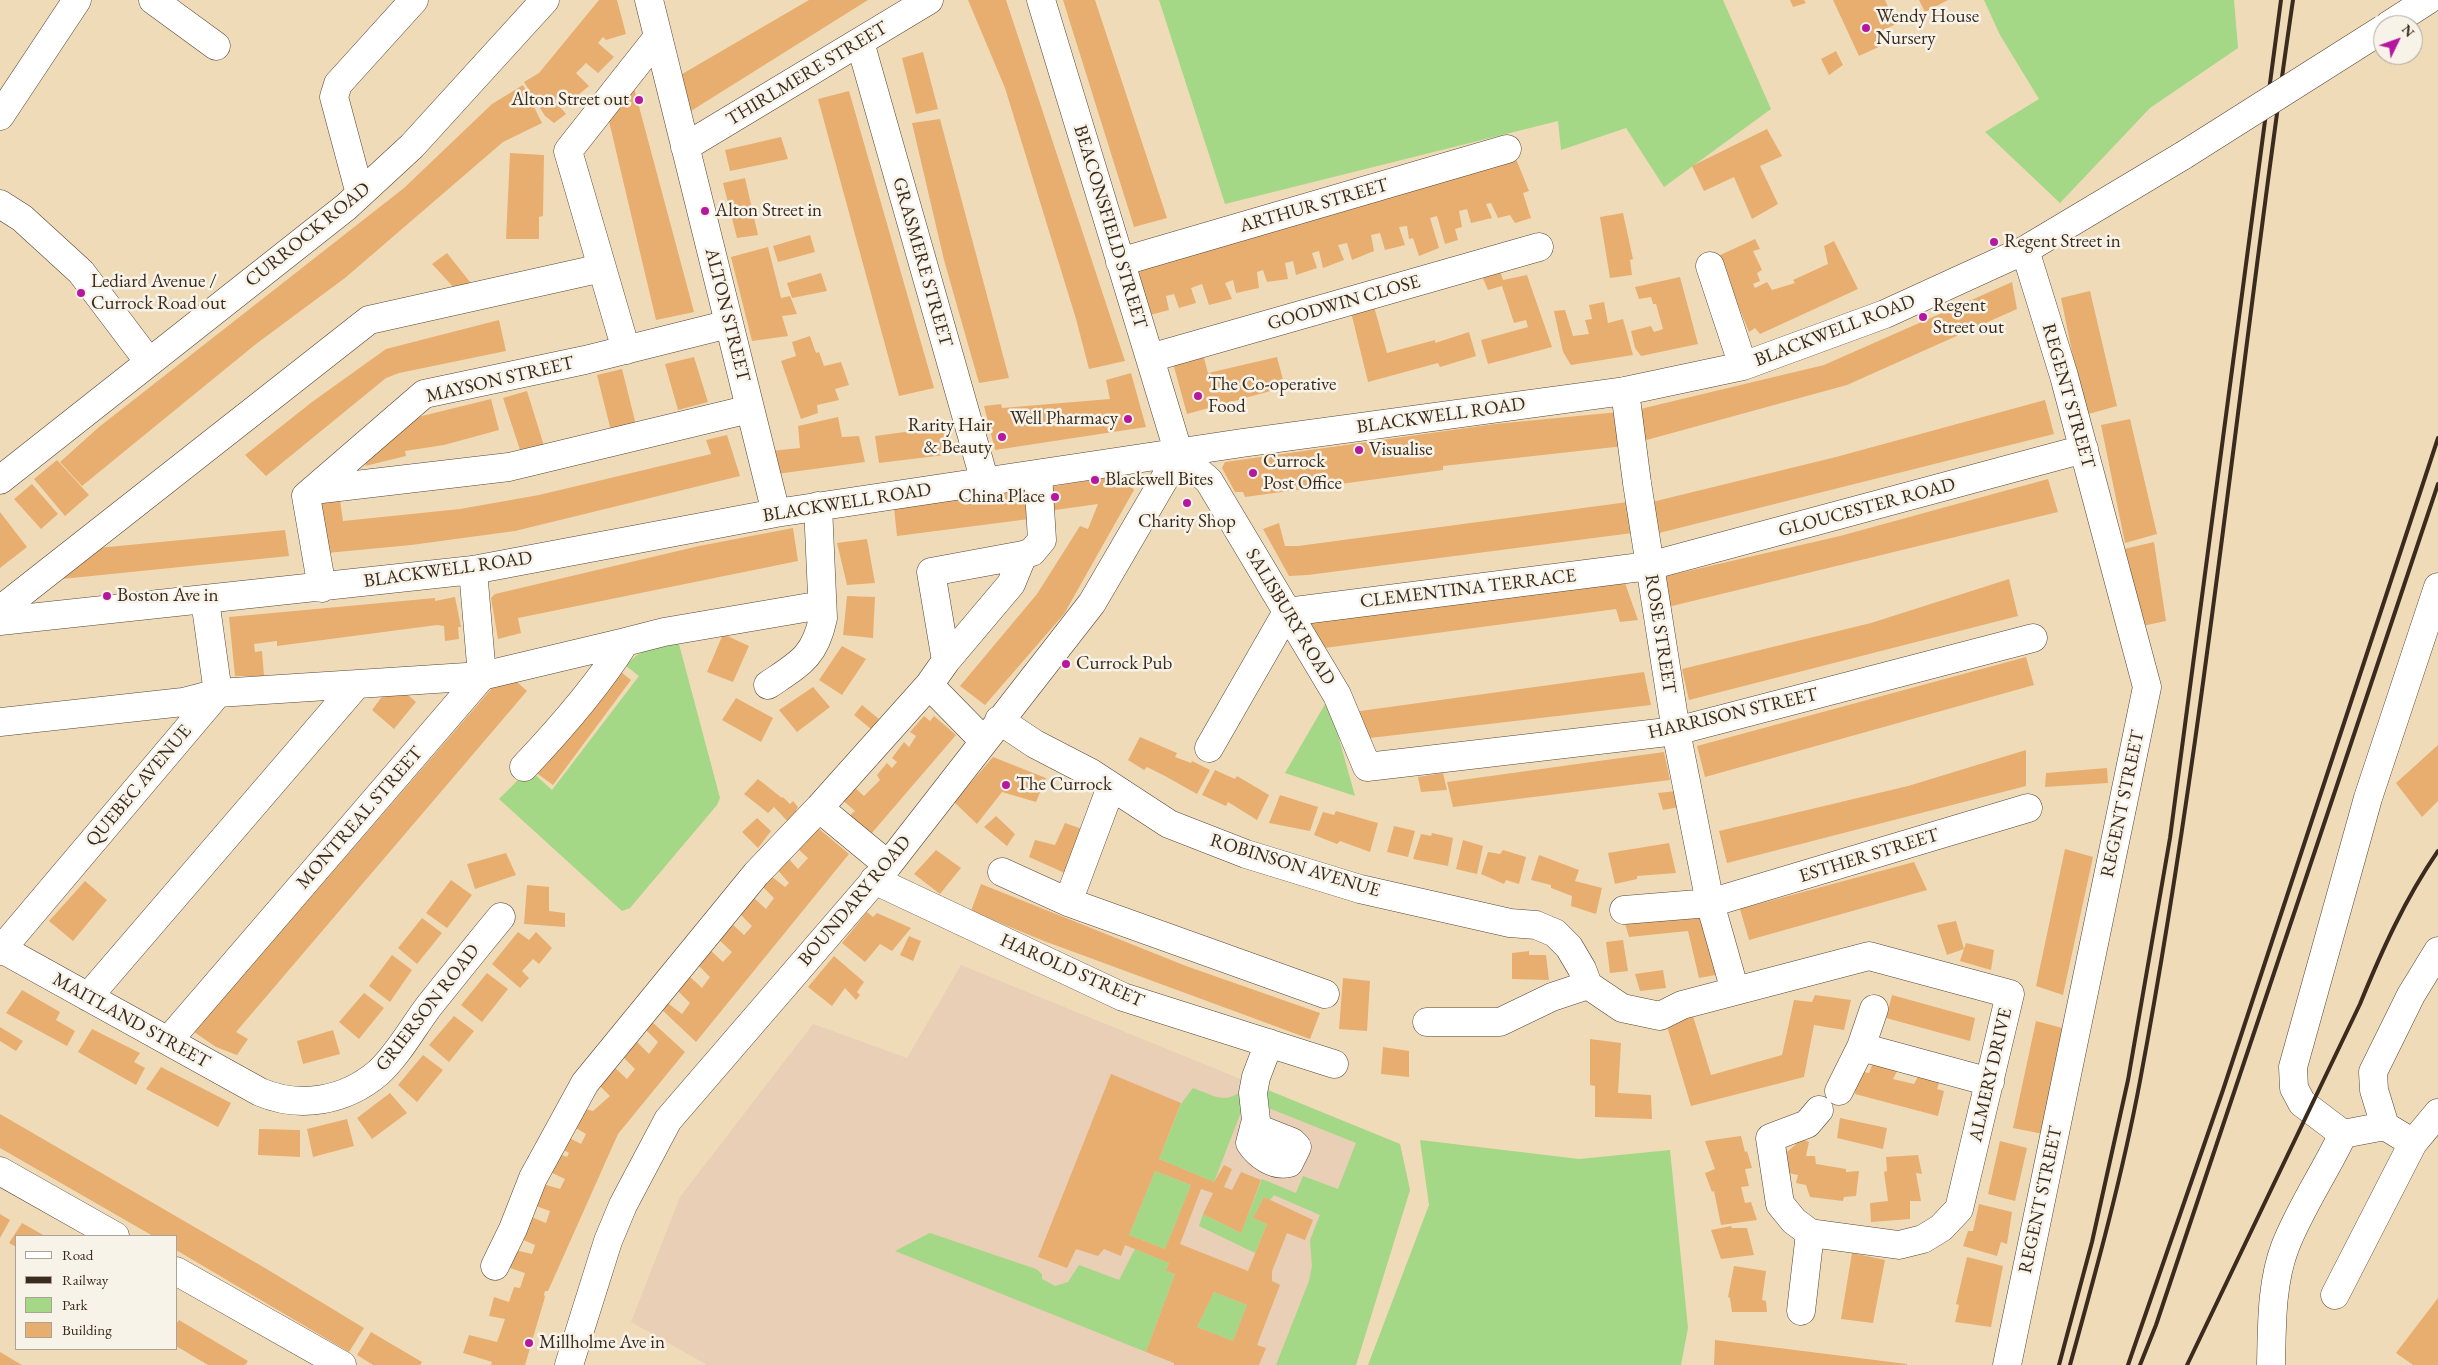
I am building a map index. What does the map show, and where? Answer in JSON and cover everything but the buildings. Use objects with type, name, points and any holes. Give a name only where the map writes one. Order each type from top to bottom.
[{"type":"street","points":[[0,116],[77,0]]},
{"type":"street","points":[[153,0],[216,46]]},
{"type":"street","points":[[360,194],[334,97],[338,84],[414,0]]},
{"type":"street","name":"CURROCK ROAD","points":[[0,480],[360,194],[412,146],[545,0]]},
{"type":"street","name":"ALTON STREET","points":[[649,0],[776,513]]},
{"type":"street","name":"THIRLMERE STREET","points":[[685,147],[928,0]]},
{"type":"street","name":"BEACONSFIELD STREET","points":[[1041,0],[1179,454]]},
{"type":"street","points":[[2405,15],[2428,0]]},
{"type":"street","name":"BLACKWELL ROAD","points":[[0,621],[322,588],[473,570],[818,506],[1179,454],[1242,443],[1625,391],[1743,366],[1885,314],[2025,250],[2184,155],[2373,34]]},
{"type":"street","points":[[626,350],[568,151],[658,37]]},
{"type":"street","name":"GRASMERE STREET","points":[[860,42],[985,482]]},
{"type":"street","name":"ARTHUR STREET","points":[[1120,262],[1507,149]]},
{"type":"street","points":[[0,204],[22,218],[81,272],[149,362]]},
{"type":"street","name":"GOODWIN CLOSE","points":[[1150,358],[1538,247]]},
{"type":"street","name":"REGENT STREET","points":[[2007,1365],[2147,687],[2084,449],[2025,250]]},
{"type":"street","points":[[1710,266],[1743,366]]},
{"type":"street","points":[[0,610],[369,320],[602,268]]},
{"type":"street","name":"MAYSON STREET","points":[[313,490],[424,394],[626,350],[729,324]]},
{"type":"street","name":"ROSE STREET","points":[[1625,391],[1649,566],[1676,731],[1710,903],[1735,991]]},
{"type":"street","points":[[322,588],[306,496],[313,490],[509,467],[750,409]]},
{"type":"street","name":"GLOUCESTER ROAD","points":[[1649,566],[2084,449]]},
{"type":"street","name":"SALISBURY ROAD","points":[[1179,454],[1209,481],[1338,695],[1367,767]]},
{"type":"street","name":"BOUNDARY ROAD","points":[[569,1365],[608,1240],[623,1205],[668,1120],[881,873],[1092,603],[1179,454]]},
{"type":"street","points":[[946,661],[931,572],[1032,552],[1042,540],[1038,474]]},
{"type":"street","points":[[768,685],[796,666],[812,651],[820,633],[823,618],[818,506]]},
{"type":"street","points":[[495,1266],[510,1236],[533,1178],[584,1083],[756,874],[819,808],[929,685],[946,661],[1011,584],[1023,555]]},
{"type":"street","name":"CLEMENTINA TERRACE","points":[[1287,612],[1649,566]]},
{"type":"street","points":[[473,570],[482,676]]},
{"type":"street","points":[[2385,1126],[2343,1134],[2302,1103],[2294,1088],[2293,1067],[2368,798],[2438,588]]},
{"type":"street","points":[[205,600],[218,693]]},
{"type":"street","points":[[0,722],[183,702],[218,693],[482,676],[673,630],[822,604]]},
{"type":"street","points":[[1209,748],[1287,612]]},
{"type":"street","name":"HARRISON STREET","points":[[1367,767],[1676,731],[2034,638]]},
{"type":"street","points":[[524,767],[611,665],[625,642]]},
{"type":"street","name":"MONTREAL STREET","points":[[168,1041],[482,676]]},
{"type":"street","points":[[88,997],[357,684]]},
{"type":"street","name":"ROBINSON AVENUE","points":[[929,685],[991,731],[1111,787],[1170,824],[1246,854],[1360,889],[1510,923],[1536,925],[1555,933],[1568,947],[1582,969],[1588,985]]},
{"type":"street","name":"QUEBEC AVENUE","points":[[1,950],[218,693]]},
{"type":"street","points":[[1068,902],[1111,787]]},
{"type":"street","name":"HAROLD STREET","points":[[819,808],[881,873],[1123,997],[1334,1064]]},
{"type":"street","name":"ESTHER STREET","points":[[1624,910],[1710,903],[2028,808]]},
{"type":"street","points":[[1002,872],[1068,902],[1325,994]]},
{"type":"street","name":"GRIERSON ROAD","points":[[260,1092],[278,1100],[316,1101],[345,1093],[373,1076],[389,1060],[465,959],[502,916]]},
{"type":"street","name":"MAITLAND STREET","points":[[1,950],[260,1092]]},
{"type":"street","points":[[2413,1143],[2385,1126],[2374,1090],[2373,1072],[2410,995],[2438,951]]},
{"type":"street","name":"ALMERY DRIVE","points":[[1588,985],[1622,1008],[1660,1016],[1682,1005],[1870,956],[2010,994],[1958,1209],[1942,1228],[1923,1239],[1899,1245],[1810,1233]]},
{"type":"street","points":[[1427,1022],[1500,1022],[1552,998],[1588,985]]},
{"type":"street","points":[[1839,1091],[1861,1047],[1874,1009]]},
{"type":"street","points":[[1254,1127],[1256,1120],[1253,1093],[1256,1077],[1269,1043]]},
{"type":"street","points":[[1861,1047],[1990,1082]]},
{"type":"street","points":[[1801,1311],[1810,1233],[1794,1221],[1780,1204],[1770,1138],[1808,1124],[1819,1110]]},
{"type":"street","points":[[2335,1295],[2413,1143],[2438,1114]]},
{"type":"street","points":[[2270,1365],[2275,1294],[2284,1249],[2293,1228],[2343,1134]]},
{"type":"street","points":[[0,1171],[113,1235]]},
{"type":"street","points":[[178,1272],[342,1365]]},
{"type":"shaded area","points":[[961,965],[1400,1144],[1410,1190],[1356,1365],[707,1365],[631,1322],[680,1197],[813,1024],[907,1058]]},
{"type":"green space","points":[[1159,0],[1723,0],[1771,109],[1664,187],[1626,128],[1561,150],[1558,121],[1225,204]]},
{"type":"green space","points":[[1984,0],[2234,0],[2238,48],[2150,108],[2060,203],[1985,132],[2039,99],[2000,35]]},
{"type":"green space","points":[[676,643],[679,644],[720,798],[717,805],[630,908],[622,911],[499,799],[527,771],[531,771],[552,790],[639,676],[626,666],[631,660],[642,652]]},
{"type":"green space","points":[[1328,699],[1355,796],[1285,773]]},
{"type":"green space","points":[[1253,1084],[1400,1144],[1410,1190],[1356,1365],[1276,1365],[1309,1281],[1312,1266],[1310,1240],[1320,1215],[1274,1195],[1270,1200],[1264,1197],[1253,1218],[1267,1224],[1255,1253],[1199,1226],[1203,1214],[1241,1233],[1262,1179],[1296,1193],[1303,1176],[1338,1189],[1356,1143],[1246,1099],[1214,1182],[1159,1159],[1181,1104],[1193,1088],[1224,1098],[1236,1095]]},
{"type":"green space","points":[[1420,1140],[1579,1159],[1670,1150],[1688,1328],[1681,1365],[1368,1365],[1429,1205]]},
{"type":"green space","points":[[1155,1171],[1191,1185],[1165,1249],[1129,1235]]},
{"type":"green space","points":[[930,1233],[1036,1269],[1042,1274],[1042,1279],[1055,1286],[1068,1282],[1079,1265],[1119,1280],[1135,1249],[1169,1263],[1166,1271],[1175,1274],[1146,1352],[895,1251]]},
{"type":"green space","points":[[1214,1292],[1247,1305],[1233,1341],[1197,1327]]},
{"type":"railway","points":[[2059,1365],[2092,1242],[2128,1080],[2170,838],[2281,0]]},
{"type":"railway","points":[[2070,1365],[2125,1153],[2164,947],[2204,677],[2293,0]]},
{"type":"railway","points":[[2128,1365],[2223,1090],[2438,438]]},
{"type":"railway","points":[[2140,1365],[2156,1325],[2438,484]]},
{"type":"railway","points":[[2187,1365],[2360,1004],[2395,925],[2438,851]]},
{"type":"place","name":"Wendy House Nursery","points":[[1866,28]]},
{"type":"place","name":"Alton Street out","points":[[639,100]]},
{"type":"place","name":"Alton Street in","points":[[705,211]]},
{"type":"place","name":"Regent Street in","points":[[1994,242]]},
{"type":"place","name":"Lediard Avenue / Currock Road out","points":[[81,293]]},
{"type":"place","name":"Regent Street out","points":[[1923,317]]},
{"type":"place","name":"The Co-operative Food","points":[[1198,396]]},
{"type":"place","name":"Well Pharmacy","points":[[1128,419]]},
{"type":"place","name":"Rarity Hair & Beauty","points":[[1002,437]]},
{"type":"place","name":"Visualise","points":[[1359,450]]},
{"type":"place","name":"Currock Post Office","points":[[1253,473]]},
{"type":"place","name":"Blackwell Bites","points":[[1095,480]]},
{"type":"place","name":"China Place","points":[[1055,497]]},
{"type":"place","name":"Charity Shop","points":[[1187,503]]},
{"type":"place","name":"Boston Ave in","points":[[107,596]]},
{"type":"place","name":"Currock Pub","points":[[1066,664]]},
{"type":"place","name":"The Currock","points":[[1006,785]]},
{"type":"place","name":"Millholme Ave in","points":[[529,1343]]}]
